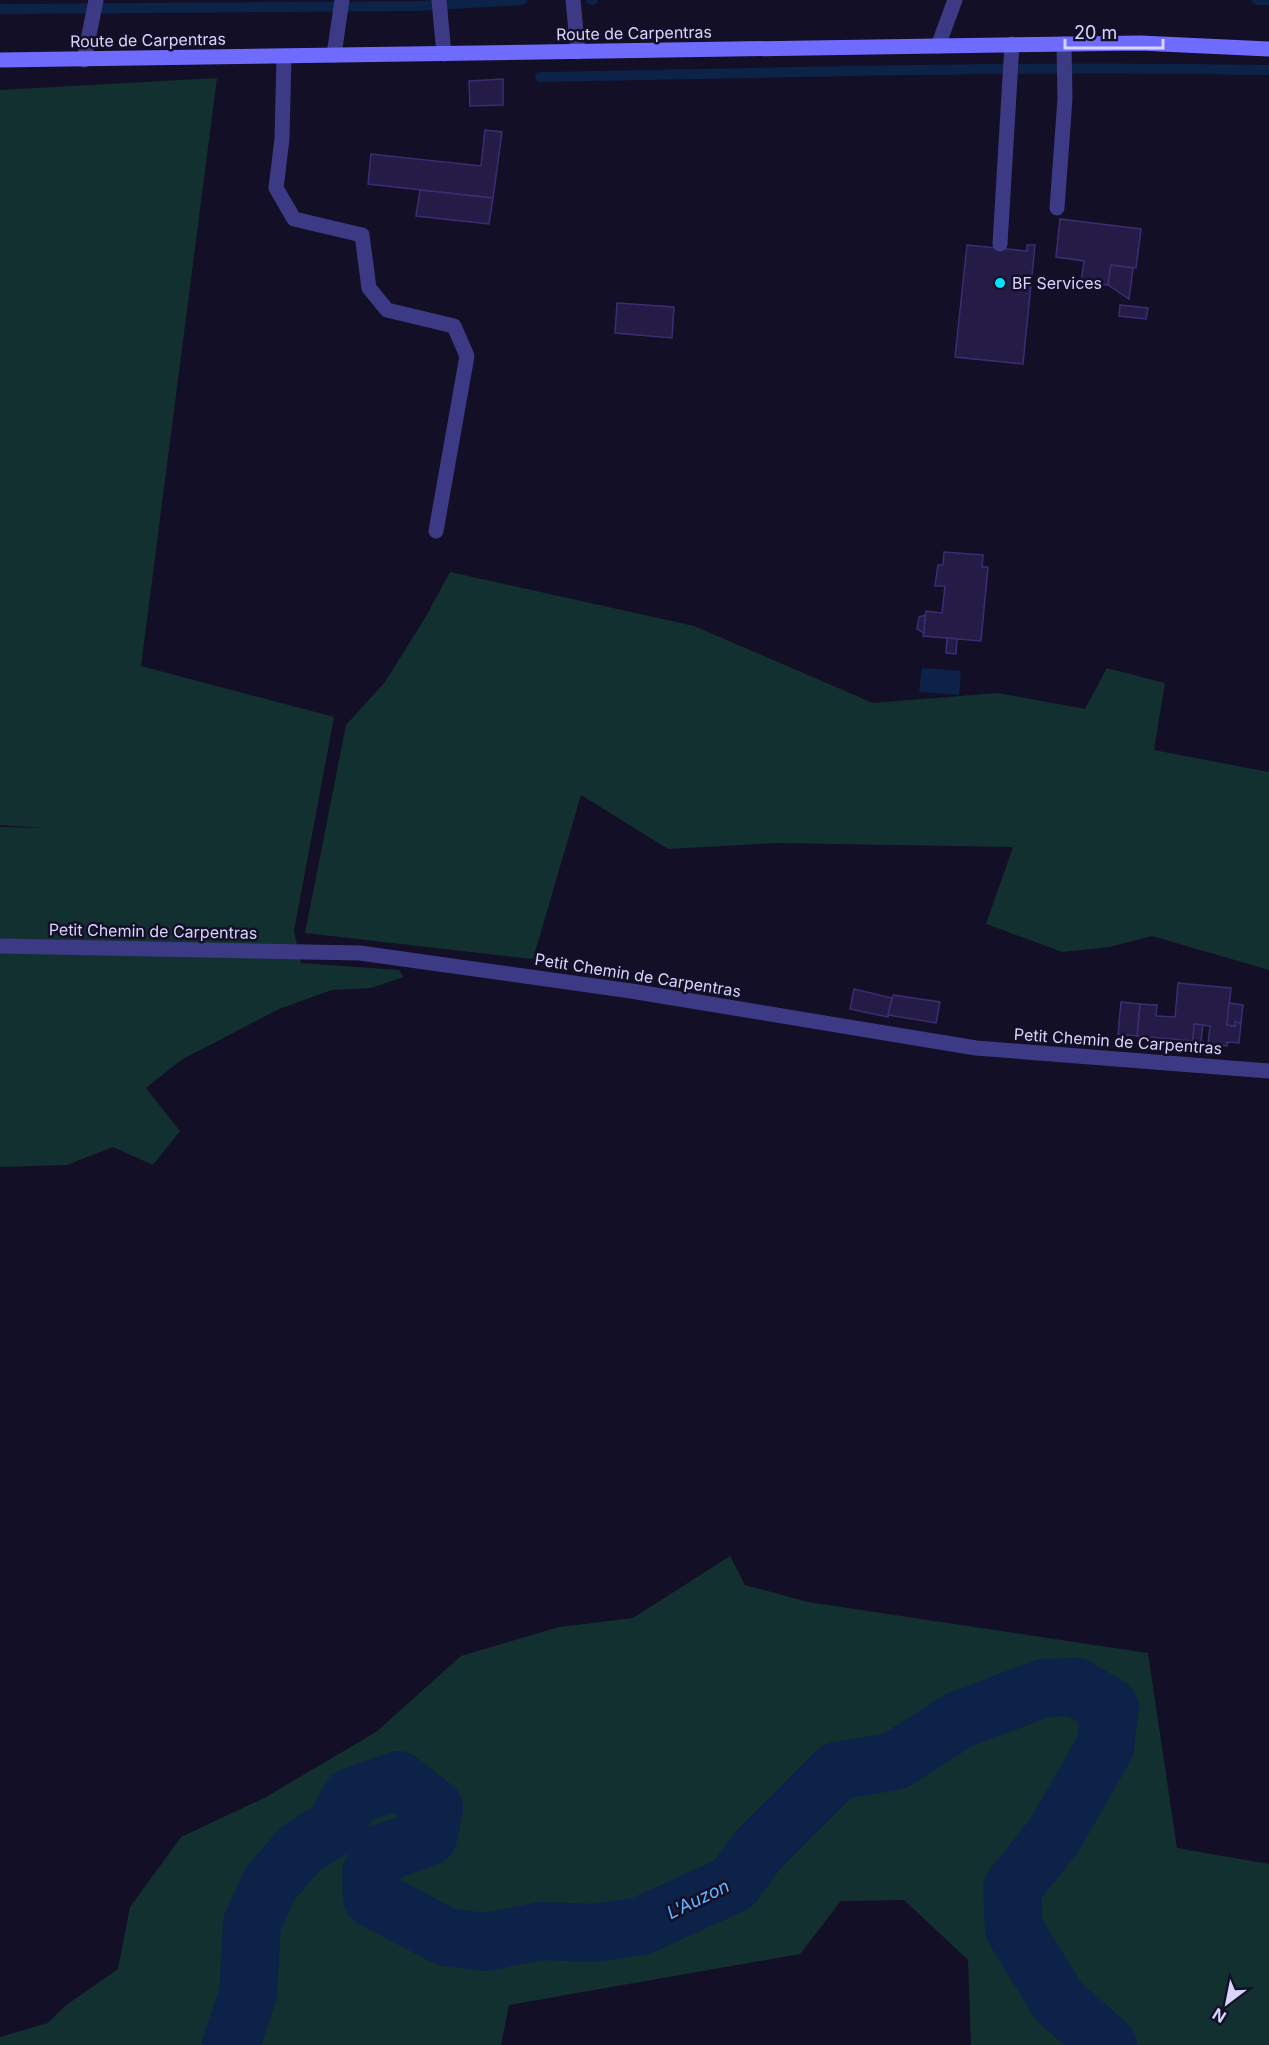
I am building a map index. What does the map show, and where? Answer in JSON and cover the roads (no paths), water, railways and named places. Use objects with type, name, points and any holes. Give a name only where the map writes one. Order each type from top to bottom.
[{"type":"main road","name":"Route de Carpentras","points":[[0,60],[1012,44],[1140,43],[1269,49]]},
{"type":"street","points":[[84,60],[96,0]]},
{"type":"street","points":[[334,55],[342,0]]},
{"type":"street","points":[[439,0],[444,54]]},
{"type":"street","points":[[573,0],[578,52]]},
{"type":"street","points":[[938,46],[956,0]]},
{"type":"street","points":[[1000,244],[1012,44]]},
{"type":"street","points":[[1057,208],[1065,99],[1064,44]]},
{"type":"street","points":[[284,56],[282,139],[276,188],[294,219],[362,235],[369,288],[387,309],[454,326],[467,356],[436,531]]},
{"type":"street","name":"Petit Chemin de Carpentras","points":[[0,946],[360,953],[631,991],[976,1048],[1269,1071]]},
{"type":"water","points":[[922,668],[961,671],[959,695],[919,692]]},
{"type":"waterway","points":[[0,9],[418,6],[522,0]]},
{"type":"waterway","points":[[1257,0],[1269,0]]},
{"type":"waterway","points":[[540,77],[996,69],[1269,70]]},
{"type":"waterway","name":"L'Auzon","points":[[231,2045],[248,1994],[252,1924],[270,1884],[300,1849],[335,1827],[351,1797],[398,1780],[434,1808],[428,1837],[382,1853],[371,1873],[372,1898],[446,1937],[485,1942],[541,1931],[595,1933],[641,1926],[733,1884],[758,1850],[837,1771],[895,1761],[959,1720],[1044,1688],[1076,1687],[1110,1707],[1105,1747],[1054,1836],[1012,1888],[1014,1929],[1059,2002],[1108,2045]]},
{"type":"place","name":"BF Services","points":[[1000,283]]}]
